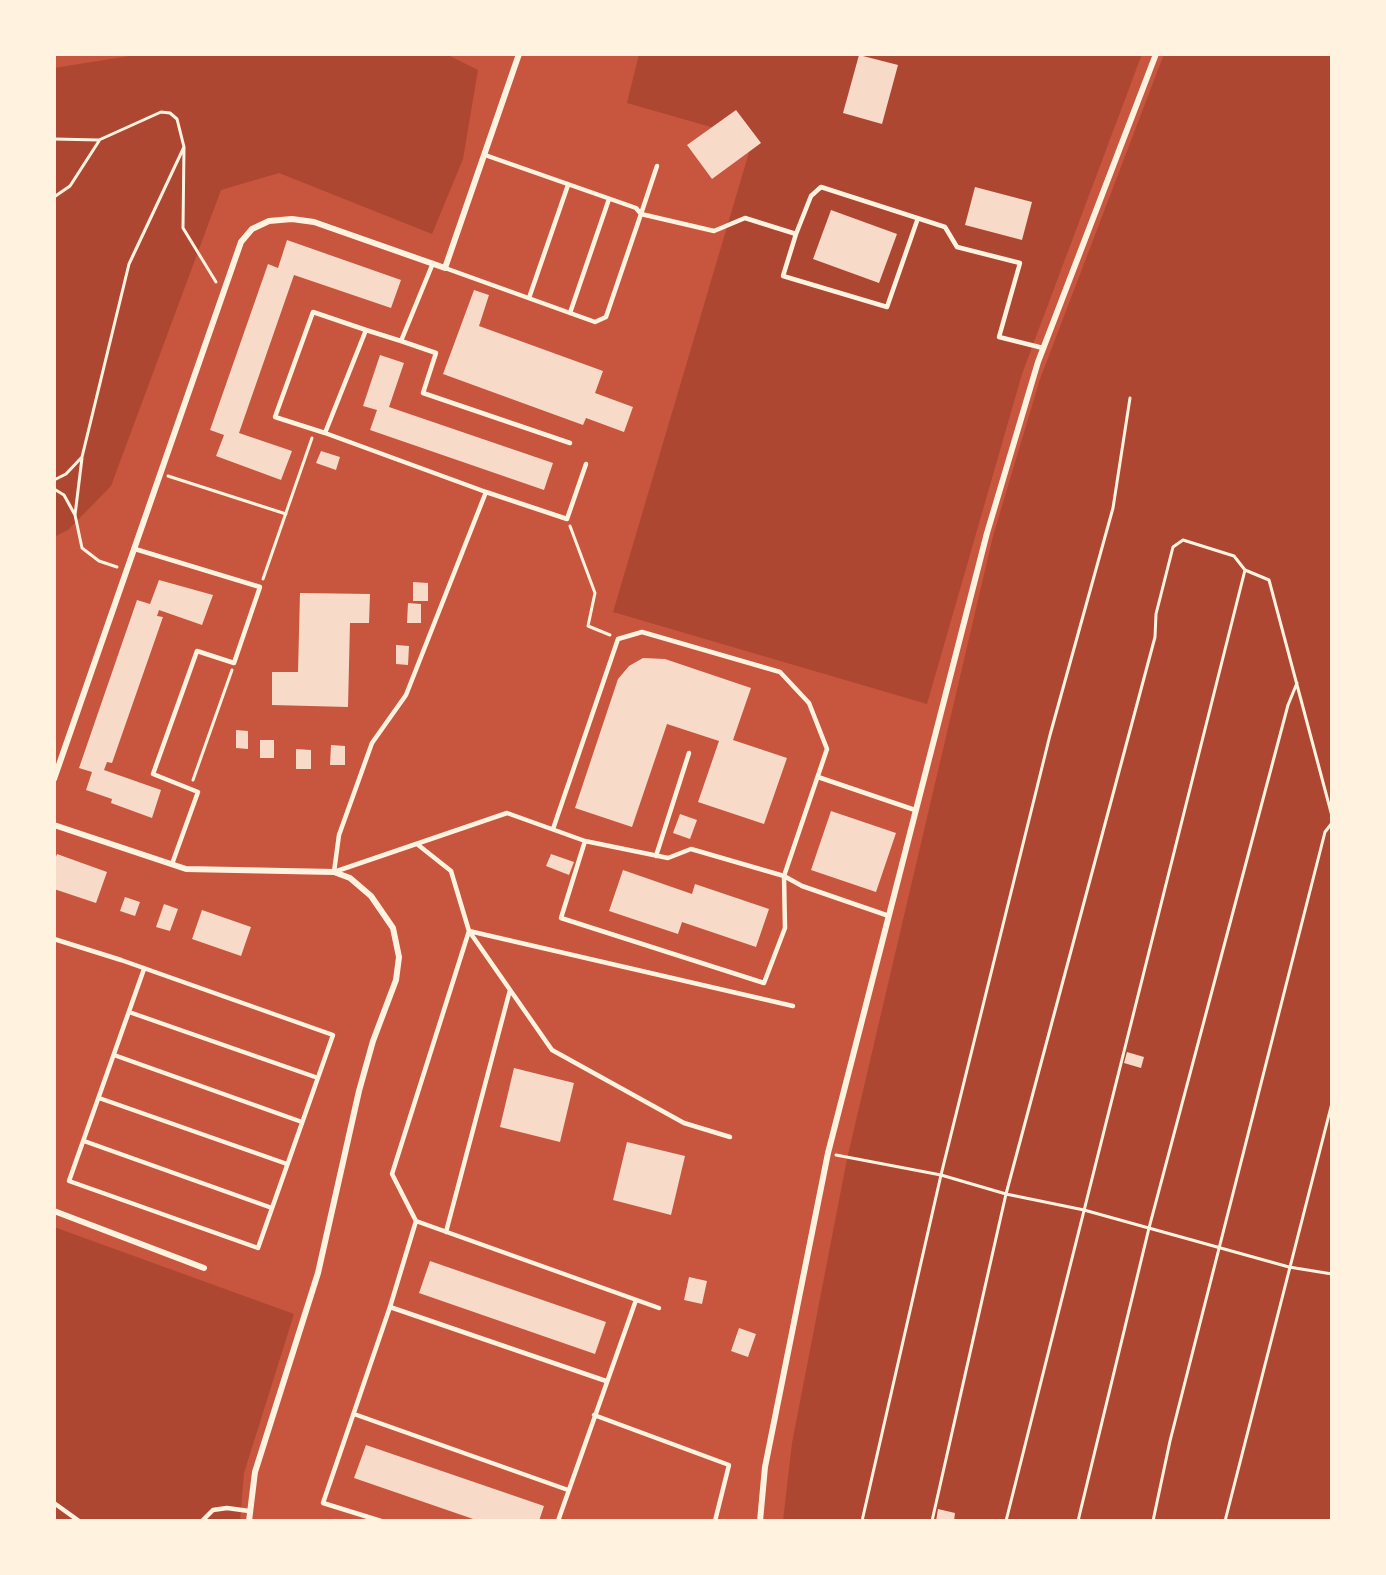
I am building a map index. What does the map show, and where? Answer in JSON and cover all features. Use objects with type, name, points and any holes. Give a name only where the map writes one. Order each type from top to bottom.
[{"type":"street","points":[[54,779],[242,242],[252,229],[269,221],[292,219],[314,222],[445,268],[519,54]]},
{"type":"street","points":[[760,1521],[765,1467],[828,1153],[987,533],[1043,348],[1156,54]]},
{"type":"street","points":[[54,825],[186,869],[334,872],[350,878],[382,908],[393,928],[399,957],[396,980],[362,1081],[318,1273],[255,1472],[249,1521]]},
{"type":"street","points":[[54,1211],[204,1268]]},
{"type":"lane","points":[[485,155],[636,208],[641,214],[714,231],[745,218],[796,234]]},
{"type":"lane","points":[[445,268],[595,322],[606,317],[657,166]]},
{"type":"lane","points":[[529,298],[568,185]]},
{"type":"lane","points":[[918,218],[887,307],[783,276],[811,196],[820,187],[918,218],[945,227],[957,247],[1020,263],[999,337],[1043,348]]},
{"type":"lane","points":[[570,313],[609,199]]},
{"type":"lane","points":[[401,341],[433,263]]},
{"type":"lane","points":[[570,443],[423,393],[436,353],[313,312],[275,417],[567,519],[586,464]]},
{"type":"lane","points":[[325,433],[366,330]]},
{"type":"lane","points":[[486,492],[406,694],[372,743],[339,835],[334,872],[507,813],[585,841],[656,856],[668,858],[691,849],[784,876],[802,886],[889,916]]},
{"type":"lane","points":[[135,549],[260,587],[234,663],[197,651],[156,762],[153,774],[198,792],[172,864]]},
{"type":"lane","points":[[553,829],[618,639],[642,632],[780,672],[809,703],[826,749],[784,876],[785,928],[764,983],[561,918],[585,841]]},
{"type":"lane","points":[[656,856],[689,753]]},
{"type":"lane","points":[[818,777],[915,810]]},
{"type":"lane","points":[[417,844],[451,871],[470,931],[552,1050],[684,1123],[730,1137]]},
{"type":"lane","points":[[470,931],[794,1006]]},
{"type":"lane","points":[[470,931],[392,1174],[416,1221],[659,1308]]},
{"type":"lane","points":[[54,939],[144,969],[333,1035],[258,1248],[69,1181],[144,969]]},
{"type":"lane","points":[[446,1232],[510,990]]},
{"type":"lane","points":[[129,1012],[318,1078]]},
{"type":"lane","points":[[114,1055],[302,1122]]},
{"type":"lane","points":[[99,1098],[287,1164]]},
{"type":"lane","points":[[84,1141],[272,1208]]},
{"type":"lane","points":[[381,1521],[323,1503],[390,1307],[416,1221]]},
{"type":"lane","points":[[558,1521],[636,1300]]},
{"type":"lane","points":[[390,1307],[606,1381]]},
{"type":"lane","points":[[354,1414],[568,1490]]},
{"type":"lane","points":[[594,1415],[729,1465],[715,1521]]},
{"type":"lane","points":[[54,1503],[79,1521]]},
{"type":"lane","points":[[202,1521],[213,1510],[227,1508],[249,1511]]},
{"type":"path","points":[[54,139],[99,140],[161,112],[170,113],[177,119],[184,147],[183,228],[218,286],[225,289]]},
{"type":"path","points":[[54,197],[70,186],[99,140]]},
{"type":"path","points":[[75,515],[82,457],[129,264],[184,147]]},
{"type":"path","points":[[862,1521],[941,1175],[1050,735],[1113,508],[1130,398]]},
{"type":"path","points":[[260,587],[315,430]]},
{"type":"path","points":[[54,480],[66,474],[82,457]]},
{"type":"path","points":[[162,474],[286,514]]},
{"type":"path","points":[[54,489],[64,495],[75,515],[82,548],[99,561],[121,568]]},
{"type":"path","points":[[567,519],[595,593],[588,626],[618,639]]},
{"type":"path","points":[[932,1521],[1006,1194],[1155,637],[1156,614],[1173,547],[1183,540],[1234,556],[1245,570],[1269,580],[1332,816]]},
{"type":"path","points":[[1005,1521],[1245,570]]},
{"type":"path","points":[[190,788],[234,663]]},
{"type":"path","points":[[1078,1521],[1149,1228],[1288,705],[1297,683]]},
{"type":"path","points":[[1153,1521],[1170,1441],[1325,832],[1332,823]]},
{"type":"path","points":[[1225,1521],[1332,1103]]},
{"type":"path","points":[[828,1153],[941,1175],[1006,1194],[1084,1210],[1289,1268],[1332,1274]]},
{"type":"shaded area","points":[[142,54],[446,54],[478,70],[463,159],[432,234],[279,173],[221,190],[111,486],[68,530],[54,537],[54,68]]},
{"type":"shaded area","points":[[639,54],[1142,54],[1022,374],[927,704],[613,612],[753,139],[627,103]]},
{"type":"shaded area","points":[[1164,54],[1332,54],[1331,1521],[783,1521],[792,1443],[847,1159],[993,536],[1040,379]]},
{"type":"shaded area","points":[[54,1227],[294,1314],[244,1473],[240,1521],[54,1521]]},
{"type":"building","points":[[859,55],[898,65],[882,124],[843,113]]},
{"type":"building","points":[[736,110],[761,143],[712,179],[687,145]]},
{"type":"building","points":[[975,187],[1032,202],[1022,240],[965,225]]},
{"type":"building","points":[[831,210],[897,234],[879,283],[813,259]]},
{"type":"building","points":[[287,240],[401,280],[391,308],[294,275],[239,433],[292,451],[281,480],[216,456],[224,435],[210,430],[268,264],[278,268]]},
{"type":"building","points":[[474,290],[489,295],[479,326],[603,371],[595,393],[633,407],[624,432],[586,418],[583,425],[443,374]]},
{"type":"building","points":[[380,355],[404,363],[389,407],[553,463],[544,490],[370,430],[377,410],[363,406]]},
{"type":"building","points":[[321,451],[340,457],[336,470],[316,463]]},
{"type":"building","points":[[159,580],[213,595],[202,625],[159,610],[157,616],[163,617],[112,763],[107,762],[104,770],[161,790],[152,818],[111,803],[112,799],[86,790],[92,772],[79,768],[137,600],[150,604]]},
{"type":"building","points":[[413,582],[428,583],[428,601],[413,601]]},
{"type":"building","points":[[300,593],[370,594],[369,623],[350,623],[348,707],[272,705],[272,672],[298,672]]},
{"type":"building","points":[[408,603],[421,604],[421,623],[407,623]]},
{"type":"building","points":[[396,645],[409,646],[408,665],[396,664]]},
{"type":"building","points":[[643,658],[665,659],[751,688],[733,740],[787,758],[764,824],[698,802],[719,741],[667,724],[632,827],[575,808],[618,679],[629,666]]},
{"type":"building","points":[[236,730],[248,731],[248,749],[236,748]]},
{"type":"building","points":[[260,740],[274,740],[274,758],[260,758]]},
{"type":"building","points":[[331,745],[345,746],[345,765],[330,765]]},
{"type":"building","points":[[296,749],[311,750],[311,769],[296,769]]},
{"type":"building","points":[[831,811],[896,833],[876,892],[811,870]]},
{"type":"building","points":[[680,814],[697,820],[690,839],[673,833]]},
{"type":"building","points":[[57,854],[107,872],[96,903],[54,889],[54,862]]},
{"type":"building","points":[[551,854],[574,862],[569,875],[546,866]]},
{"type":"building","points":[[623,870],[692,894],[695,884],[769,909],[756,947],[682,922],[678,934],[609,911]]},
{"type":"building","points":[[125,897],[140,902],[135,916],[120,911]]},
{"type":"building","points":[[164,904],[178,909],[170,931],[156,927]]},
{"type":"building","points":[[202,910],[251,927],[241,956],[192,939]]},
{"type":"building","points":[[1127,1052],[1144,1057],[1141,1068],[1124,1063]]},
{"type":"building","points":[[514,1068],[574,1083],[560,1142],[500,1127]]},
{"type":"building","points":[[627,1142],[685,1156],[671,1215],[613,1200]]},
{"type":"building","points":[[430,1261],[606,1322],[595,1354],[419,1293]]},
{"type":"building","points":[[689,1277],[707,1281],[702,1304],[684,1300]]},
{"type":"building","points":[[739,1328],[756,1334],[748,1357],[731,1351]]},
{"type":"building","points":[[366,1445],[544,1506],[539,1521],[479,1521],[354,1478]]},
{"type":"building","points":[[938,1509],[955,1513],[954,1521],[936,1521]]}]
